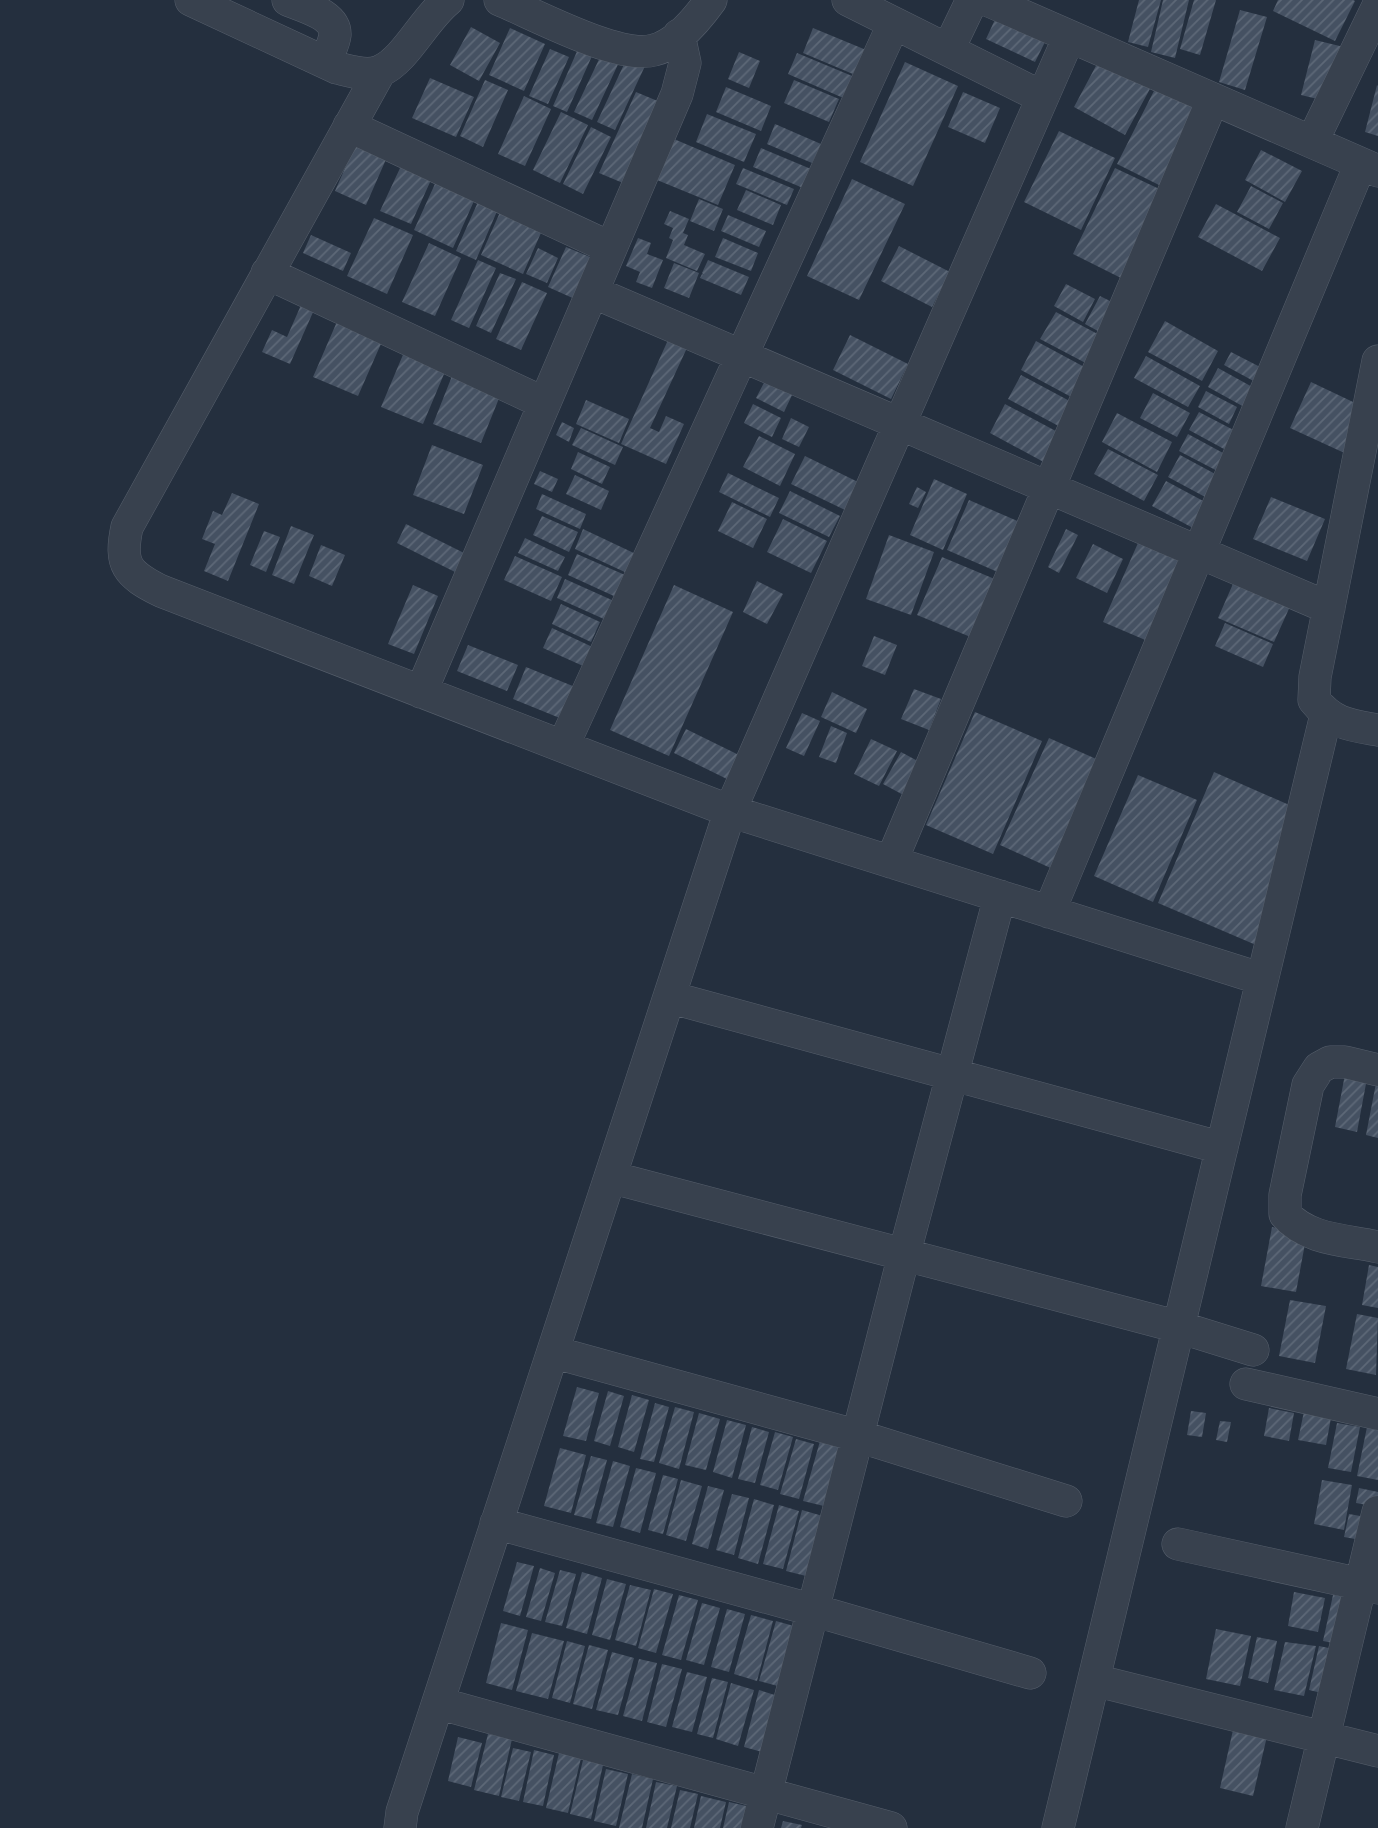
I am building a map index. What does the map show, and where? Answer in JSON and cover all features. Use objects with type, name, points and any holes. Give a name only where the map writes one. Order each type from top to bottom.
[{"type":"street","points":[[191,0],[326,62],[358,74],[379,73]]},
{"type":"street","points":[[288,0],[324,17],[333,25],[335,36],[326,62]]},
{"type":"street","points":[[448,0],[434,11],[395,62],[379,73],[127,527],[123,547],[125,565],[139,580],[160,592],[730,811],[1262,979]]},
{"type":"street","points":[[500,0],[612,48],[635,53],[657,50],[679,36],[710,0]]},
{"type":"street","points":[[848,0],[1042,97]]},
{"type":"street","points":[[948,50],[972,0]]},
{"type":"street","points":[[987,0],[1369,168],[1199,552],[1049,912]]},
{"type":"street","points":[[1312,142],[1378,6]]},
{"type":"street","points":[[563,746],[894,23]]},
{"type":"street","points":[[421,691],[677,94],[685,63],[679,36]]},
{"type":"street","points":[[400,1828],[402,1812],[730,811],[1069,37]]},
{"type":"street","points":[[891,862],[1213,99]]},
{"type":"street","points":[[349,126],[611,248]]},
{"type":"street","points":[[267,273],[544,404]]},
{"type":"street","points":[[593,292],[1329,608]]},
{"type":"street","points":[[1378,361],[1315,677],[1314,701],[1326,715],[1343,724],[1378,730]]},
{"type":"street","points":[[1058,1828],[1326,715]]},
{"type":"street","points":[[757,1828],[904,1255],[1000,896]]},
{"type":"street","points":[[669,997],[1222,1148]]},
{"type":"street","points":[[1378,1070],[1345,1062],[1330,1062],[1319,1068],[1313,1076],[1308,1085],[1285,1195],[1285,1214],[1294,1225],[1311,1233],[1378,1247]]},
{"type":"street","points":[[610,1177],[1179,1327],[1254,1350]]},
{"type":"street","points":[[553,1352],[858,1436],[1066,1501]]},
{"type":"street","points":[[1245,1384],[1378,1414]]},
{"type":"street","points":[[1302,1828],[1324,1737],[1369,1586],[1378,1512]]},
{"type":"street","points":[[496,1523],[1030,1673]]},
{"type":"street","points":[[1178,1544],[1369,1586]]},
{"type":"street","points":[[1094,1680],[1378,1751]]},
{"type":"street","points":[[438,1703],[891,1828]]},
{"type":"building","points":[[1004,0],[1054,24],[1035,62],[986,39]]},
{"type":"building","points":[[1139,0],[1161,0],[1148,47],[1128,42]]},
{"type":"building","points":[[1163,0],[1189,0],[1175,58],[1151,52]]},
{"type":"building","points":[[1194,0],[1216,0],[1200,55],[1180,49]]},
{"type":"building","points":[[1278,0],[1355,1],[1335,41],[1273,11]]},
{"type":"building","points":[[1240,10],[1267,17],[1245,90],[1219,82]]},
{"type":"building","points":[[471,27],[500,43],[479,81],[450,65]]},
{"type":"building","points":[[510,28],[545,44],[524,91],[489,75]]},
{"type":"building","points":[[813,28],[871,52],[860,77],[803,53]]},
{"type":"building","points":[[582,40],[596,47],[567,112],[553,106]]},
{"type":"building","points":[[1315,40],[1348,48],[1334,103],[1301,95]]},
{"type":"building","points":[[1106,47],[1158,74],[1125,135],[1074,107]]},
{"type":"building","points":[[550,49],[569,57],[548,104],[529,96]]},
{"type":"building","points":[[603,51],[621,58],[592,120],[574,112]]},
{"type":"building","points":[[739,52],[760,61],[749,88],[728,79]]},
{"type":"building","points":[[797,53],[857,78],[848,100],[788,74]]},
{"type":"building","points":[[627,58],[645,66],[615,130],[597,122]]},
{"type":"building","points":[[905,62],[958,86],[913,186],[860,162]]},
{"type":"building","points":[[1162,75],[1208,98],[1163,187],[1117,164]]},
{"type":"building","points":[[430,78],[474,97],[456,137],[412,118]]},
{"type":"building","points":[[485,80],[508,90],[483,147],[460,136]]},
{"type":"building","points":[[794,80],[839,99],[829,122],[784,103]]},
{"type":"building","points":[[1378,86],[1378,136],[1365,132]]},
{"type":"building","points":[[726,87],[771,106],[761,131],[716,112]]},
{"type":"building","points":[[636,92],[660,102],[623,183],[599,173]]},
{"type":"building","points":[[963,92],[1000,108],[985,143],[948,127]]},
{"type":"building","points":[[524,96],[551,109],[525,166],[498,154]]},
{"type":"building","points":[[561,112],[588,125],[560,183],[533,170]]},
{"type":"building","points":[[707,114],[756,134],[744,162],[696,142]]},
{"type":"building","points":[[775,124],[821,144],[812,163],[767,144]]},
{"type":"building","points":[[591,127],[611,137],[583,194],[563,184]]},
{"type":"building","points":[[1059,131],[1115,158],[1081,230],[1024,202]]},
{"type":"building","points":[[360,134],[391,148],[366,205],[335,191]]},
{"type":"building","points":[[674,139],[735,165],[718,205],[657,180]]},
{"type":"building","points":[[761,148],[811,169],[803,188],[753,167]]},
{"type":"building","points":[[1261,150],[1302,171],[1285,202],[1245,180]]},
{"type":"building","points":[[401,166],[431,180],[411,224],[380,211]]},
{"type":"building","points":[[743,168],[794,189],[787,205],[736,184]]},
{"type":"building","points":[[1115,168],[1172,195],[1129,282],[1073,254]]},
{"type":"building","points":[[439,175],[478,192],[453,248],[414,230]]},
{"type":"building","points":[[852,179],[905,204],[859,300],[807,276]]},
{"type":"building","points":[[1251,186],[1283,203],[1269,229],[1237,212]]},
{"type":"building","points":[[746,190],[781,205],[773,225],[737,210]]},
{"type":"building","points":[[482,193],[501,202],[476,260],[456,251]]},
{"type":"building","points":[[699,199],[723,209],[714,231],[690,221]]},
{"type":"building","points":[[505,201],[547,219],[523,274],[481,255]]},
{"type":"building","points":[[1216,204],[1280,238],[1262,271],[1198,237]]},
{"type":"building","points":[[670,211],[689,219],[683,233],[688,235],[684,245],[705,254],[697,271],[666,258],[673,240],[669,238],[673,228],[664,224]]},
{"type":"building","points":[[728,215],[766,231],[759,247],[721,231]]},
{"type":"building","points":[[374,218],[413,235],[387,294],[347,276]]},
{"type":"building","points":[[311,235],[351,253],[343,271],[303,253]]},
{"type":"building","points":[[638,238],[651,243],[647,254],[663,260],[652,288],[636,282],[640,272],[626,266]]},
{"type":"building","points":[[723,238],[758,253],[751,271],[715,257]]},
{"type":"building","points":[[429,243],[461,258],[435,316],[402,302]]},
{"type":"building","points":[[899,246],[950,272],[932,307],[881,281]]},
{"type":"building","points":[[566,247],[595,259],[577,300],[548,287]]},
{"type":"building","points":[[538,248],[558,258],[547,283],[526,274]]},
{"type":"building","points":[[478,260],[496,268],[469,328],[451,320]]},
{"type":"building","points":[[708,260],[749,277],[741,295],[700,278],[704,275],[702,273]]},
{"type":"building","points":[[674,263],[699,273],[689,298],[664,288]]},
{"type":"building","points":[[500,273],[516,279],[491,333],[476,326]]},
{"type":"building","points":[[522,282],[547,293],[521,350],[496,339]]},
{"type":"building","points":[[1066,284],[1095,299],[1083,322],[1054,306]]},
{"type":"building","points":[[305,296],[318,301],[290,364],[262,352],[272,330],[287,337]]},
{"type":"building","points":[[1100,296],[1124,308],[1109,337],[1085,324]]},
{"type":"building","points":[[1056,312],[1109,340],[1095,368],[1040,339]]},
{"type":"building","points":[[339,317],[384,337],[358,396],[313,377]]},
{"type":"building","points":[[1165,321],[1218,351],[1202,381],[1148,352]]},
{"type":"building","points":[[673,329],[692,337],[650,428],[659,432],[666,416],[684,424],[666,464],[621,444]]},
{"type":"building","points":[[850,335],[908,364],[891,399],[833,370]]},
{"type":"building","points":[[410,338],[452,355],[423,424],[381,407]]},
{"type":"building","points":[[1036,341],[1090,370],[1075,399],[1021,370]]},
{"type":"building","points":[[1231,352],[1266,370],[1259,384],[1224,365]]},
{"type":"building","points":[[1146,356],[1200,386],[1188,407],[1134,378]]},
{"type":"building","points":[[458,361],[506,381],[481,443],[433,424]]},
{"type":"building","points":[[1218,368],[1256,389],[1246,408],[1208,387]]},
{"type":"building","points":[[1021,375],[1079,406],[1066,430],[1008,399]]},
{"type":"building","points":[[766,379],[793,393],[784,412],[756,398]]},
{"type":"building","points":[[1311,382],[1372,411],[1351,456],[1290,428]]},
{"type":"building","points":[[1206,391],[1237,407],[1229,424],[1198,407]]},
{"type":"building","points":[[1153,393],[1190,413],[1177,437],[1140,418]]},
{"type":"building","points":[[586,400],[629,419],[619,443],[576,424]]},
{"type":"building","points":[[753,404],[781,418],[772,437],[744,423]]},
{"type":"building","points":[[1005,404],[1067,437],[1051,466],[990,433]]},
{"type":"building","points":[[1199,412],[1245,436],[1235,455],[1189,430]]},
{"type":"building","points":[[1117,413],[1172,442],[1157,472],[1102,442]]},
{"type":"building","points":[[791,418],[809,427],[799,447],[782,439]]},
{"type":"building","points":[[562,422],[574,428],[569,442],[556,435]]},
{"type":"building","points":[[581,428],[623,447],[615,465],[572,445]]},
{"type":"building","points":[[1188,434],[1236,460],[1227,476],[1179,451]]},
{"type":"building","points":[[759,436],[795,454],[780,486],[743,467]]},
{"type":"building","points":[[432,445],[483,465],[464,514],[413,495]]},
{"type":"building","points":[[1108,449],[1158,475],[1144,501],[1094,474]]},
{"type":"building","points":[[578,452],[610,467],[602,484],[571,469]]},
{"type":"building","points":[[1180,455],[1232,483],[1220,505],[1168,477]]},
{"type":"building","points":[[805,456],[858,482],[845,510],[791,484]]},
{"type":"building","points":[[540,471],[558,479],[552,492],[534,484]]},
{"type":"building","points":[[728,473],[779,498],[770,517],[719,492]]},
{"type":"building","points":[[575,475],[609,491],[601,510],[566,494]]},
{"type":"building","points":[[934,479],[967,494],[943,550],[910,535]]},
{"type":"building","points":[[1166,481],[1220,510],[1206,535],[1152,506]]},
{"type":"building","points":[[917,487],[926,492],[918,508],[909,504]]},
{"type":"building","points":[[790,491],[840,516],[829,537],[779,513]]},
{"type":"building","points":[[232,493],[259,504],[228,581],[204,571],[215,544],[202,539],[213,511],[222,515]]},
{"type":"building","points":[[542,494],[586,514],[580,529],[536,509]]},
{"type":"building","points":[[1271,497],[1325,519],[1307,561],[1253,539]]},
{"type":"building","points":[[969,500],[1022,523],[1000,573],[947,550]]},
{"type":"building","points":[[732,502],[767,519],[753,548],[718,531]]},
{"type":"building","points":[[542,516],[578,532],[569,552],[533,535]]},
{"type":"building","points":[[783,519],[827,541],[811,573],[767,552]]},
{"type":"building","points":[[406,524],[468,555],[459,574],[397,543]]},
{"type":"building","points":[[291,526],[314,535],[294,584],[272,575]]},
{"type":"building","points":[[583,529],[638,555],[629,574],[575,549]]},
{"type":"building","points":[[1066,529],[1078,535],[1059,573],[1048,567]]},
{"type":"building","points":[[264,531],[280,537],[266,572],[250,565]]},
{"type":"building","points":[[1142,534],[1196,558],[1157,645],[1103,622]]},
{"type":"building","points":[[889,535],[934,552],[911,615],[866,599]]},
{"type":"building","points":[[525,538],[565,557],[558,571],[518,553]]},
{"type":"building","points":[[1093,544],[1123,559],[1107,593],[1076,578]]},
{"type":"building","points":[[321,545],[345,555],[332,586],[309,576]]},
{"type":"building","points":[[577,554],[625,575],[616,597],[568,575]]},
{"type":"building","points":[[515,556],[562,577],[551,601],[504,580]]},
{"type":"building","points":[[942,557],[997,580],[973,638],[917,615]]},
{"type":"building","points":[[1236,577],[1292,602],[1274,642],[1218,618]]},
{"type":"building","points":[[565,579],[623,605],[615,624],[557,598]]},
{"type":"building","points":[[757,581],[783,594],[767,624],[743,612]]},
{"type":"building","points":[[413,585],[438,596],[414,654],[388,644]]},
{"type":"building","points":[[674,585],[733,612],[669,756],[610,730]]},
{"type":"building","points":[[561,604],[600,622],[591,642],[552,624]]},
{"type":"building","points":[[1225,623],[1273,644],[1263,667],[1215,646]]},
{"type":"building","points":[[552,628],[601,651],[592,670],[543,648]]},
{"type":"building","points":[[874,636],[897,645],[885,675],[862,666]]},
{"type":"building","points":[[468,645],[518,665],[507,691],[457,671]]},
{"type":"building","points":[[526,667],[585,691],[572,723],[513,699]]},
{"type":"building","points":[[914,689],[941,699],[929,730],[901,719]]},
{"type":"building","points":[[832,692],[867,709],[856,733],[821,717]]},
{"type":"building","points":[[975,712],[1042,741],[993,854],[926,825]]},
{"type":"building","points":[[802,713],[820,721],[804,756],[786,748]]},
{"type":"building","points":[[831,726],[847,733],[836,763],[819,757]]},
{"type":"building","points":[[686,729],[743,757],[731,781],[674,753]]},
{"type":"building","points":[[1049,738],[1103,762],[1055,870],[1000,845]]},
{"type":"building","points":[[871,739],[897,751],[879,786],[854,774]]},
{"type":"building","points":[[901,752],[927,766],[909,798],[883,784]]},
{"type":"building","points":[[1214,772],[1312,815],[1256,945],[1158,903]]},
{"type":"building","points":[[1138,775],[1197,800],[1153,902],[1094,876]]},
{"type":"building","points":[[1346,1069],[1368,1073],[1357,1132],[1335,1127]]},
{"type":"building","points":[[1378,1078],[1378,1138],[1366,1135]]},
{"type":"building","points":[[1272,1227],[1307,1233],[1296,1292],[1261,1286]]},
{"type":"building","points":[[1369,1265],[1378,1267],[1378,1308],[1362,1305]]},
{"type":"building","points":[[1290,1300],[1326,1306],[1315,1363],[1279,1356]]},
{"type":"building","points":[[1357,1314],[1378,1318],[1376,1375],[1346,1369]]},
{"type":"building","points":[[577,1387],[599,1393],[586,1441],[563,1436]]},
{"type":"building","points":[[608,1391],[624,1396],[610,1446],[594,1441]]},
{"type":"building","points":[[632,1395],[649,1400],[634,1452],[618,1447]]},
{"type":"building","points":[[1306,1402],[1333,1407],[1326,1445],[1298,1440]]},
{"type":"building","points":[[655,1403],[669,1407],[654,1462],[640,1459]]},
{"type":"building","points":[[675,1407],[694,1412],[679,1469],[659,1463]]},
{"type":"building","points":[[1269,1408],[1294,1413],[1289,1441],[1264,1436]]},
{"type":"building","points":[[1191,1411],[1206,1413],[1202,1437],[1187,1435]]},
{"type":"building","points":[[699,1413],[720,1419],[706,1470],[685,1465]]},
{"type":"building","points":[[727,1420],[746,1425],[732,1478],[713,1472]]},
{"type":"building","points":[[1220,1421],[1231,1422],[1227,1442],[1216,1440]]},
{"type":"building","points":[[1337,1423],[1360,1427],[1351,1472],[1328,1468]]},
{"type":"building","points":[[752,1427],[769,1432],[755,1483],[738,1479]]},
{"type":"building","points":[[1367,1427],[1378,1429],[1378,1480],[1357,1476]]},
{"type":"building","points":[[775,1432],[793,1437],[778,1490],[760,1485]]},
{"type":"building","points":[[796,1439],[814,1444],[799,1499],[780,1494]]},
{"type":"building","points":[[820,1441],[845,1447],[828,1507],[803,1501]]},
{"type":"building","points":[[560,1448],[586,1455],[571,1513],[544,1506]]},
{"type":"building","points":[[591,1456],[607,1460],[591,1519],[574,1515]]},
{"type":"building","points":[[613,1461],[630,1466],[613,1527],[596,1523]]},
{"type":"building","points":[[636,1468],[656,1473],[640,1533],[620,1527]]},
{"type":"building","points":[[663,1475],[678,1479],[663,1534],[648,1530]]},
{"type":"building","points":[[681,1480],[702,1486],[686,1541],[666,1535]]},
{"type":"building","points":[[1322,1480],[1352,1485],[1344,1530],[1314,1524]]},
{"type":"building","points":[[708,1486],[724,1490],[708,1549],[692,1544]]},
{"type":"building","points":[[1359,1488],[1378,1492],[1378,1507],[1356,1503]]},
{"type":"building","points":[[732,1494],[749,1498],[734,1555],[716,1550]]},
{"type":"building","points":[[754,1499],[774,1505],[758,1564],[738,1558]]},
{"type":"building","points":[[779,1505],[799,1511],[783,1569],[763,1564]]},
{"type":"building","points":[[802,1510],[826,1517],[810,1577],[786,1571]]},
{"type":"building","points":[[1349,1514],[1377,1519],[1372,1542],[1344,1537]]},
{"type":"building","points":[[517,1562],[534,1566],[520,1616],[503,1611]]},
{"type":"building","points":[[540,1568],[555,1573],[541,1621],[526,1617]]},
{"type":"building","points":[[560,1570],[576,1574],[562,1626],[545,1622]]},
{"type":"building","points":[[582,1572],[602,1578],[587,1634],[566,1628]]},
{"type":"building","points":[[607,1579],[626,1584],[610,1640],[592,1635]]},
{"type":"building","points":[[630,1585],[651,1590],[636,1646],[615,1640]]},
{"type":"building","points":[[654,1589],[673,1594],[656,1653],[638,1648]]},
{"type":"building","points":[[1294,1592],[1325,1598],[1318,1632],[1288,1626]]},
{"type":"building","points":[[679,1595],[698,1600],[681,1660],[662,1655]]},
{"type":"building","points":[[1333,1595],[1362,1600],[1353,1647],[1323,1641]]},
{"type":"building","points":[[702,1603],[720,1608],[704,1665],[686,1660]]},
{"type":"building","points":[[727,1609],[745,1614],[729,1672],[711,1667]]},
{"type":"building","points":[[751,1615],[773,1621],[757,1681],[734,1674]]},
{"type":"building","points":[[776,1621],[801,1628],[785,1688],[759,1681]]},
{"type":"building","points":[[501,1623],[528,1630],[512,1690],[486,1683]]},
{"type":"building","points":[[1216,1629],[1251,1636],[1240,1686],[1206,1679]]},
{"type":"building","points":[[532,1633],[564,1641],[548,1699],[516,1691]]},
{"type":"building","points":[[1257,1637],[1277,1641],[1268,1683],[1248,1678]]},
{"type":"building","points":[[567,1641],[585,1646],[570,1703],[552,1698]]},
{"type":"building","points":[[1285,1642],[1316,1646],[1304,1696],[1274,1690]]},
{"type":"building","points":[[589,1645],[608,1650],[592,1709],[573,1704]]},
{"type":"building","points":[[1319,1646],[1348,1652],[1339,1697],[1309,1690]]},
{"type":"building","points":[[612,1652],[634,1658],[618,1715],[596,1710]]},
{"type":"building","points":[[639,1659],[657,1663],[642,1721],[623,1716]]},
{"type":"building","points":[[662,1664],[682,1669],[666,1727],[647,1722]]},
{"type":"building","points":[[687,1672],[707,1677],[692,1732],[672,1727]]},
{"type":"building","points":[[712,1678],[728,1682],[713,1738],[697,1734]]},
{"type":"building","points":[[731,1683],[754,1690],[738,1746],[716,1739]]},
{"type":"building","points":[[759,1690],[781,1697],[766,1753],[744,1747]]},
{"type":"building","points":[[1233,1730],[1268,1732],[1253,1796],[1220,1788]]},
{"type":"building","points":[[488,1734],[512,1739],[499,1796],[474,1790]]},
{"type":"building","points":[[458,1737],[482,1743],[471,1787],[448,1781]]},
{"type":"building","points":[[513,1748],[531,1752],[519,1801],[501,1797]]},
{"type":"building","points":[[534,1750],[554,1755],[543,1806],[523,1802]]},
{"type":"building","points":[[559,1753],[581,1758],[568,1813],[546,1808]]},
{"type":"building","points":[[583,1760],[603,1765],[591,1819],[570,1814]]},
{"type":"building","points":[[606,1769],[628,1774],[616,1826],[594,1821]]},
{"type":"building","points":[[632,1774],[653,1779],[642,1828],[619,1828]]},
{"type":"building","points":[[656,1782],[677,1786],[667,1828],[646,1828]]},
{"type":"building","points":[[680,1790],[698,1794],[690,1828],[671,1828]]},
{"type":"building","points":[[701,1796],[726,1802],[720,1828],[694,1828]]},
{"type":"building","points":[[729,1802],[751,1807],[747,1828],[723,1828]]},
{"type":"building","points":[[783,1821],[802,1825],[801,1828],[781,1828]]}]
